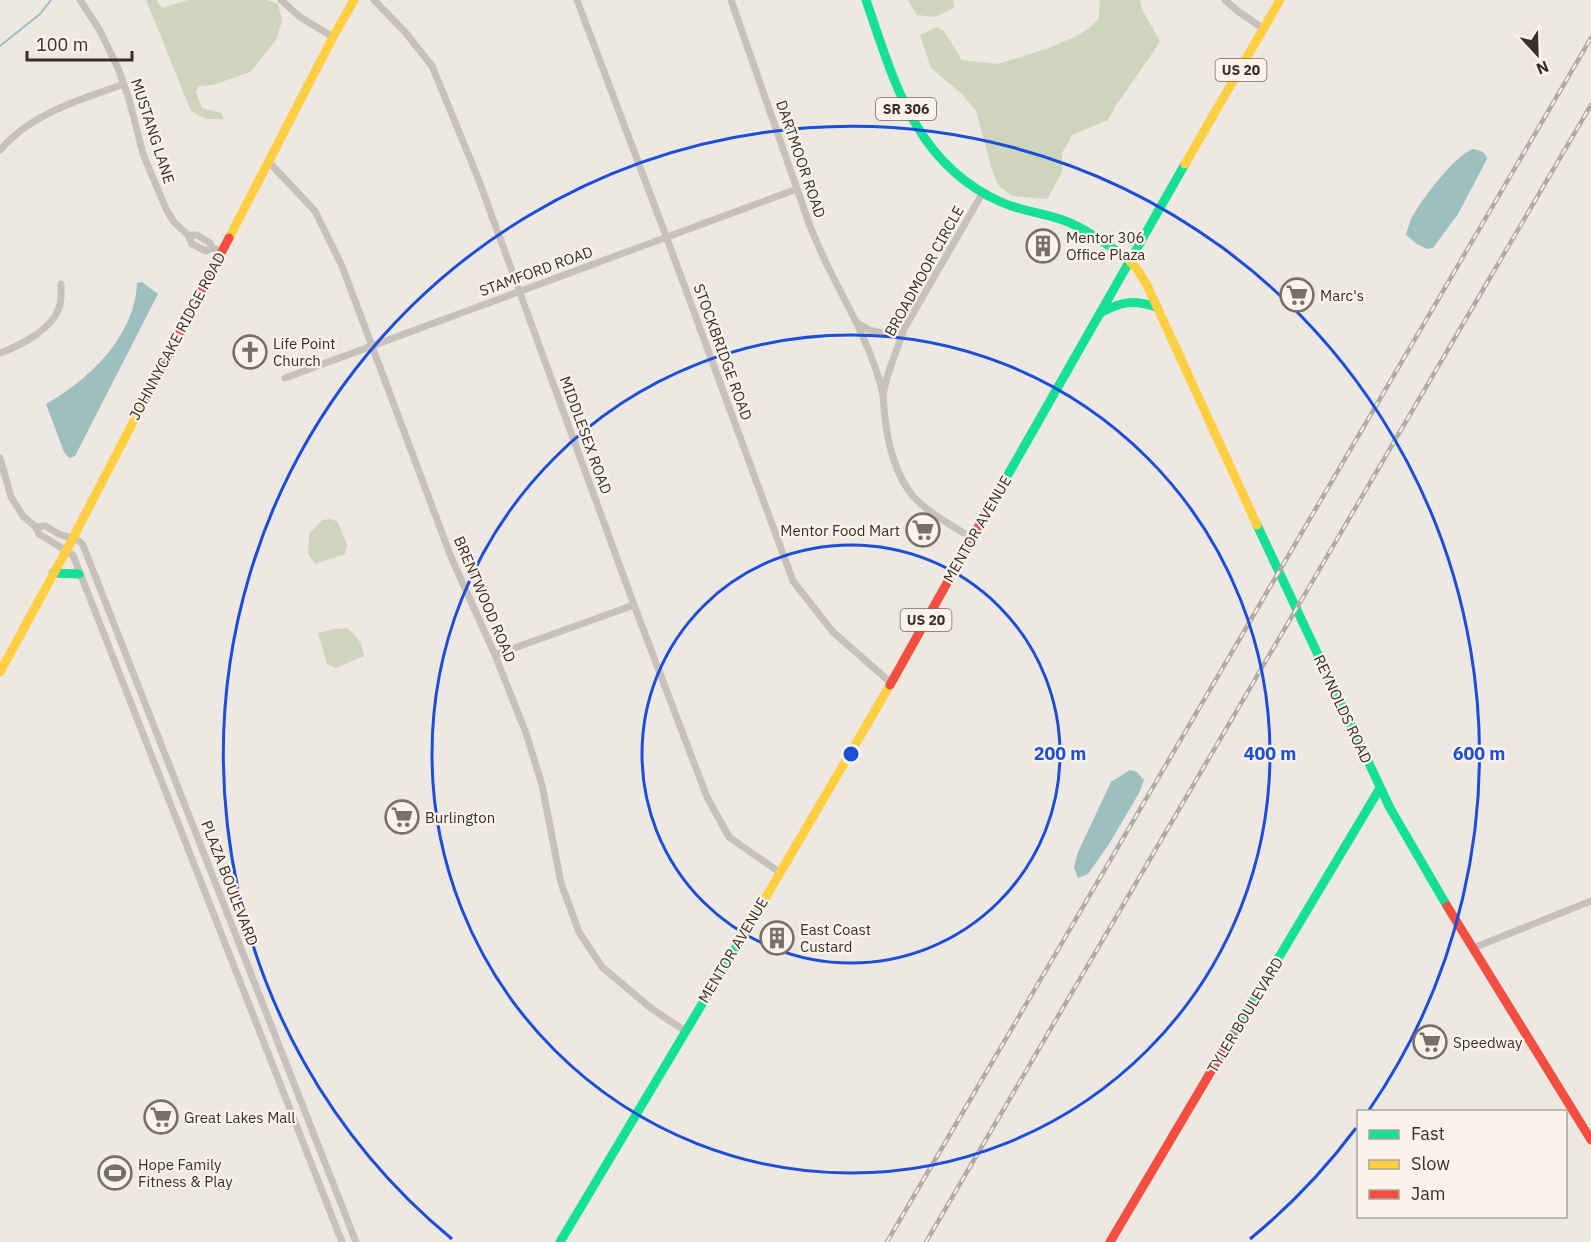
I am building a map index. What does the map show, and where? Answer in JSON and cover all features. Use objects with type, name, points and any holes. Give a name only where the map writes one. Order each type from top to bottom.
[{"type":"main road","name":"JOHNNYCAKE RIDGE ROAD","points":[[0,672],[73,538],[217,249],[268,161],[354,0]]},
{"type":"main road","name":"SR 306","points":[[866,0],[903,103],[916,128],[931,149],[950,169],[982,194],[1020,209],[1072,224],[1129,260]]},
{"type":"main road","name":"MENTOR AVENUE","points":[[560,1242],[891,682],[1129,260],[1280,0]]},
{"type":"main road","name":"REYNOLDS ROAD","points":[[1129,260],[1142,277],[1380,788],[1425,870],[1591,1140]]},
{"type":"main road","points":[[1100,313],[1115,305],[1131,301],[1143,302],[1156,307]]},
{"type":"main road","points":[[53,573],[79,574]]},
{"type":"main road","name":"TYLER BOULEVARD","points":[[1110,1242],[1380,788]]},
{"type":"street","name":"MUSTANG LANE","points":[[80,0],[109,47],[129,99],[143,154],[166,211],[188,235],[192,244],[206,251],[217,249]]},
{"type":"street","points":[[280,0],[300,17],[333,36]]},
{"type":"street","name":"MIDDLESEX ROAD","points":[[374,0],[432,66],[478,178],[634,605],[707,797],[729,837],[779,872]]},
{"type":"street","name":"STOCKBRIDGE ROAD","points":[[577,0],[793,581],[833,632],[891,682]]},
{"type":"street","name":"DARTMOOR ROAD","points":[[731,0],[811,229],[866,344],[883,396],[889,449],[906,485],[914,496],[940,519],[972,538]]},
{"type":"street","points":[[1225,0],[1264,29]]},
{"type":"street","points":[[0,150],[23,129],[56,109],[124,84]]},
{"type":"street","name":"BRENTWOOD ROAD","points":[[268,161],[315,211],[342,266],[451,557],[495,655],[526,733],[542,785],[561,883],[579,932],[602,967],[652,1009],[685,1031]]},
{"type":"street","name":"STAMFORD ROAD","points":[[285,378],[797,189]]},
{"type":"street","name":"BROADMOOR CIRCLE","points":[[883,396],[887,377],[904,329],[982,194]]},
{"type":"street","points":[[0,353],[21,344],[47,325],[60,306],[60,284]]},
{"type":"street","points":[[856,322],[869,330],[882,333],[904,329]]},
{"type":"street","points":[[0,458],[11,497],[23,516],[36,527],[39,534],[66,550]]},
{"type":"street","points":[[36,527],[45,526],[73,538]]},
{"type":"street","name":"PLAZA BOULEVARD","points":[[73,538],[80,541],[83,546],[356,1242]]},
{"type":"street","name":"PLAZA BOULEVARD","points":[[66,550],[72,555],[342,1242]]},
{"type":"street","points":[[495,655],[634,605]]},
{"type":"street","points":[[1473,948],[1591,901]]},
{"type":"green space","points":[[146,0],[157,0],[162,8],[188,0],[267,0],[278,4],[282,21],[276,40],[250,72],[213,85],[199,86],[196,92],[202,108],[221,113],[224,119],[206,119],[191,111]]},
{"type":"green space","points":[[908,0],[953,0],[954,8],[935,17],[917,15]]},
{"type":"green space","points":[[1100,0],[1140,0],[1141,7],[1160,42],[1108,120],[1072,135],[1062,153],[1062,172],[1047,199],[1012,196],[999,186],[993,173],[976,111],[962,94],[931,68],[920,35],[937,27],[944,31],[962,60],[998,64],[1046,49],[1077,36],[1099,18]]},
{"type":"green space","points":[[331,519],[338,522],[347,545],[345,554],[315,564],[308,554],[309,534],[322,520]]},
{"type":"green space","points":[[347,628],[359,640],[364,656],[336,668],[327,664],[318,633]]},
{"type":"water","points":[[1473,149],[1484,153],[1487,159],[1458,214],[1433,248],[1427,249],[1417,244],[1406,235],[1412,217],[1448,169],[1465,153]]},
{"type":"water","points":[[142,282],[158,294],[75,456],[69,458],[64,452],[46,404],[78,382],[107,354],[128,321],[137,283]]},
{"type":"water","points":[[1130,770],[1137,772],[1144,780],[1139,793],[1088,874],[1078,878],[1074,867],[1078,852],[1111,782]]},
{"type":"waterway","points":[[0,46],[40,14],[51,0]]},
{"type":"railway","points":[[887,1242],[1591,38]]},
{"type":"railway","points":[[926,1242],[1591,105]]},
{"type":"traffic: fast","points":[[866,0],[898,89],[928,143],[948,166],[972,186],[1001,202],[1072,224],[1129,260]]},
{"type":"traffic: fast","points":[[985,515],[1185,164]]},
{"type":"traffic: fast","points":[[1100,313],[1114,306],[1134,302],[1156,307]]},
{"type":"traffic: fast","points":[[1257,525],[1390,808],[1447,906]]},
{"type":"traffic: fast","points":[[53,573],[79,574]]},
{"type":"traffic: fast","points":[[1232,1036],[1380,788]]},
{"type":"traffic: fast","points":[[560,1242],[763,902]]},
{"type":"traffic: slow","points":[[229,238],[354,0]]},
{"type":"traffic: slow","points":[[1185,164],[1280,0]]},
{"type":"traffic: slow","points":[[1129,260],[1147,285],[1257,525]]},
{"type":"traffic: slow","points":[[0,672],[145,399]]},
{"type":"traffic: slow","points":[[763,902],[890,685]]},
{"type":"traffic: jam","points":[[145,399],[229,238]]},
{"type":"traffic: jam","points":[[890,685],[985,515]]},
{"type":"traffic: jam","points":[[1447,906],[1591,1140]]},
{"type":"traffic: jam","points":[[1110,1242],[1232,1036]]},
{"type":"place","name":"Mentor 306 Office Plaza","points":[[1043,246]]},
{"type":"place","name":"Marc's","points":[[1297,295]]},
{"type":"place","name":"Life Point Church","points":[[250,352]]},
{"type":"place","name":"Mentor Food Mart","points":[[923,530]]},
{"type":"place","name":"Burlington","points":[[402,817]]},
{"type":"place","name":"East Coast Custard","points":[[777,938]]},
{"type":"place","name":"Speedway","points":[[1430,1042]]},
{"type":"place","name":"Great Lakes Mall","points":[[161,1117]]},
{"type":"place","name":"Hope Family Fitness & Play","points":[[115,1173]]}]
